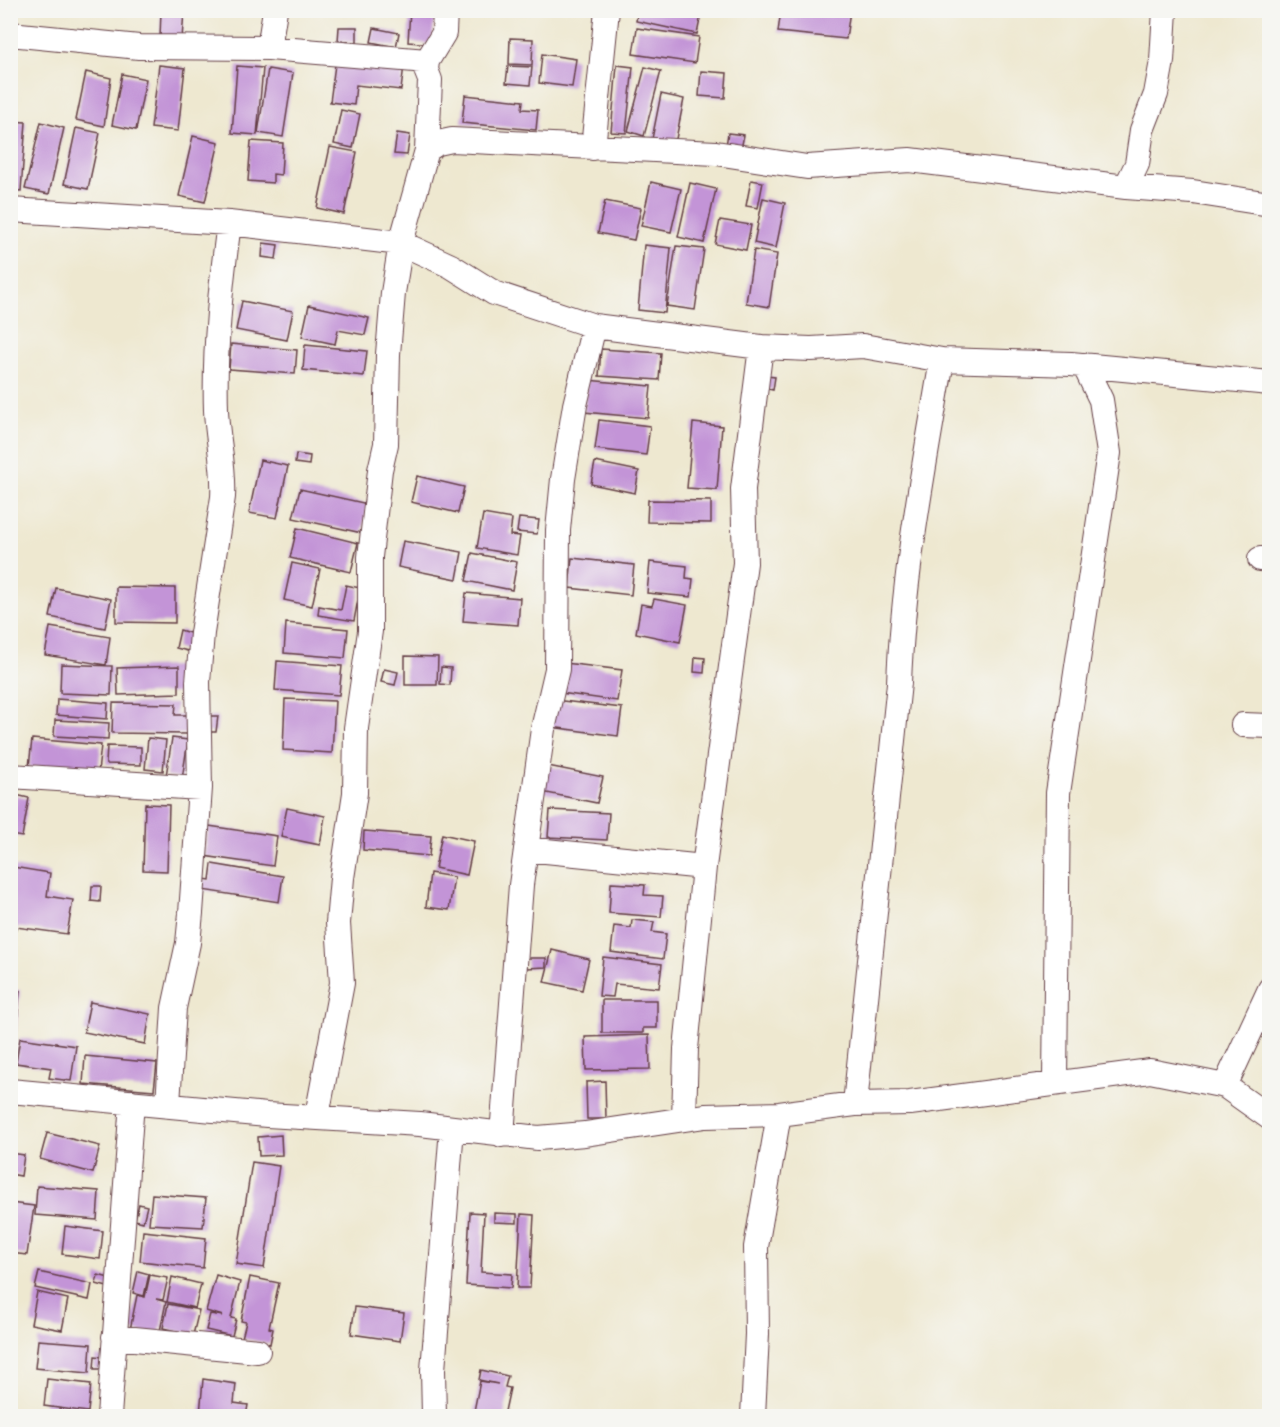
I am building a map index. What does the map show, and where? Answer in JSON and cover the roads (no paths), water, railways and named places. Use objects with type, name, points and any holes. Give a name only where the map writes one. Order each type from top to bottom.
[{"type":"street","points":[[269,48],[275,10]]},
{"type":"street","points":[[317,1116],[342,983],[338,923],[342,878],[355,793],[356,728],[370,631],[370,557],[380,470],[386,444],[389,337],[401,243],[428,150],[430,80],[426,70],[426,61],[444,33],[445,10]]},
{"type":"street","points":[[593,148],[607,10]]},
{"type":"street","points":[[1126,187],[1137,164],[1142,130],[1156,94],[1162,61],[1165,10]]},
{"type":"street","points":[[10,34],[139,47],[269,48],[426,61]]},
{"type":"street","points":[[428,150],[438,143],[452,140],[716,153],[807,166],[910,160],[1126,187],[1193,192],[1269,204]]},
{"type":"street","points":[[10,210],[229,223],[401,243],[451,266],[494,293],[594,327],[761,347],[811,349],[863,346],[942,360],[1084,365],[1269,383]]},
{"type":"street","points":[[168,1104],[174,1008],[191,913],[200,788],[198,682],[202,633],[224,476],[216,411],[221,279],[229,223]]},
{"type":"street","points":[[502,1135],[526,849],[543,729],[557,669],[558,530],[563,479],[575,405],[594,327]]},
{"type":"street","points":[[684,1119],[686,1049],[704,867],[745,563],[743,489],[761,347]]},
{"type":"street","points":[[855,1104],[899,683],[901,615],[911,559],[916,505],[942,360]]},
{"type":"street","points":[[1055,1082],[1058,793],[1109,453],[1101,400],[1084,365]]},
{"type":"street","points":[[1243,725],[1269,726]]},
{"type":"street","points":[[10,776],[200,788]]},
{"type":"street","points":[[526,849],[704,867]]},
{"type":"street","points":[[1225,1086],[1269,989]]},
{"type":"street","points":[[10,1091],[267,1115],[317,1116],[452,1128],[538,1138],[585,1134],[684,1119],[779,1113],[855,1104],[910,1103],[1150,1071],[1225,1086],[1269,1118]]},
{"type":"street","points":[[109,1416],[132,1102]]},
{"type":"street","points":[[753,1416],[756,1247],[779,1113]]},
{"type":"street","points":[[434,1416],[433,1370],[452,1128]]},
{"type":"street","points":[[114,1337],[258,1351]]}]
